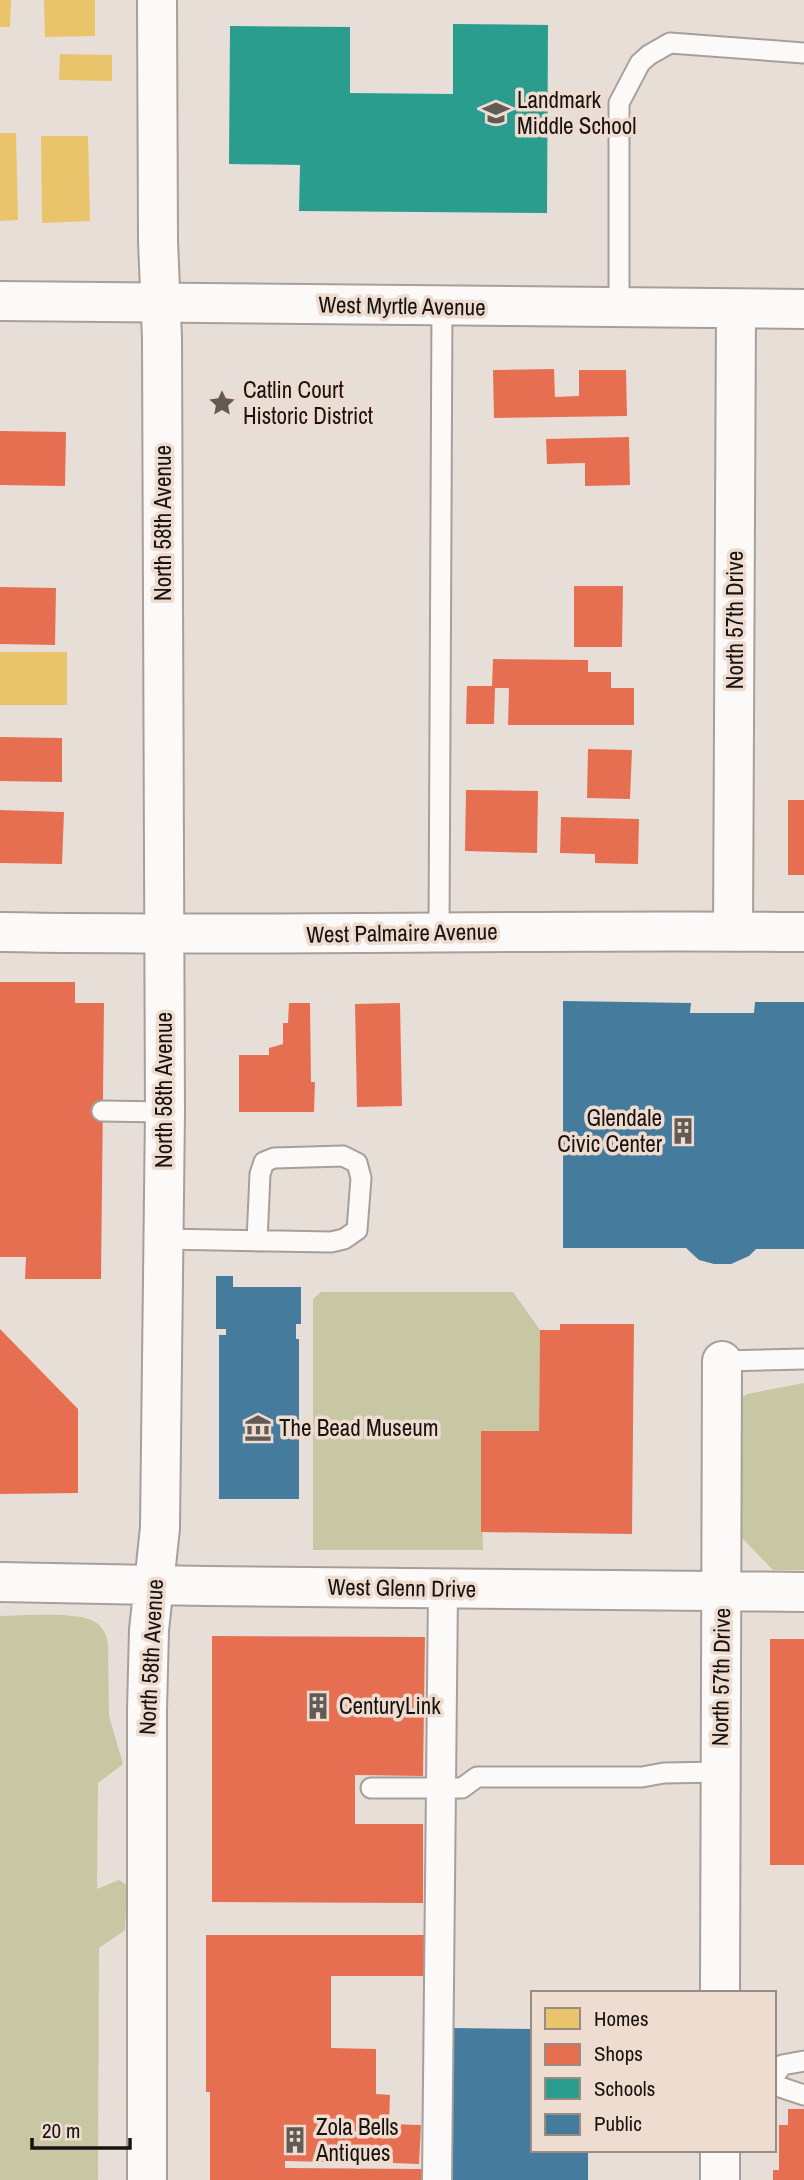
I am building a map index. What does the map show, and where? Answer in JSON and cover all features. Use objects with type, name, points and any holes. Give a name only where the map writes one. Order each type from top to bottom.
[{"type":"street","name":"North 58th Avenue","points":[[147,2180],[148,1637],[160,1528],[165,1112],[157,0]]},
{"type":"street","name":"West Myrtle Avenue","points":[[0,301],[804,309]]},
{"type":"street","name":"North 57th Drive","points":[[733,931],[736,309]]},
{"type":"street","name":"West Palmaire Avenue","points":[[0,932],[164,935],[804,932]]},
{"type":"street","name":"North 57th Drive","points":[[720,1991],[722,1361]]},
{"type":"street","name":"West Glenn Drive","points":[[0,1581],[804,1592]]},
{"type":"street","points":[[437,2180],[443,1589]]},
{"type":"street","points":[[720,2152],[720,2180]]},
{"type":"lane","points":[[619,308],[619,103],[640,63],[670,43],[804,53]]},
{"type":"lane","points":[[439,932],[442,306]]},
{"type":"lane","points":[[103,1111],[165,1112]]},
{"type":"lane","points":[[163,1240],[331,1242],[344,1240],[357,1230],[361,1178],[357,1163],[343,1156],[274,1158],[264,1162],[260,1174],[257,1241]]},
{"type":"lane","points":[[722,1361],[804,1359]]},
{"type":"lane","points":[[372,1788],[463,1788],[477,1777],[642,1777],[664,1773],[720,1772]]},
{"type":"lane","points":[[776,2074],[782,2065],[804,2061]]},
{"type":"lane","points":[[776,2084],[804,2078]]},
{"type":"lane","points":[[776,2085],[804,2095]]},
{"type":"green space","points":[[321,1292],[513,1292],[540,1330],[539,1431],[481,1431],[483,1550],[313,1550],[313,1299]]},
{"type":"green space","points":[[804,1383],[804,1570],[773,1570],[742,1538],[741,1398],[747,1394]]},
{"type":"green space","points":[[0,1616],[76,1616],[100,1626],[107,1641],[109,1716],[123,1764],[98,1783],[97,1889],[119,1880],[127,1885],[125,1930],[99,1948],[98,2180],[0,2180]]},
{"type":"building: Homes","points":[[0,0],[11,0],[10,27],[0,27]]},
{"type":"building: Homes","points":[[44,0],[95,0],[95,36],[45,37]]},
{"type":"building: Homes","points":[[60,54],[112,55],[112,81],[59,80]]},
{"type":"building: Homes","points":[[0,133],[16,133],[18,220],[0,221]]},
{"type":"building: Homes","points":[[41,136],[88,136],[90,221],[42,223]]},
{"type":"building: Homes","points":[[0,652],[67,652],[67,705],[0,705]]},
{"type":"building: Shops","points":[[554,369],[555,397],[579,396],[579,370],[626,370],[627,416],[494,418],[493,370]]},
{"type":"building: Shops","points":[[0,431],[66,432],[65,486],[0,485]]},
{"type":"building: Shops","points":[[629,437],[630,485],[585,486],[585,463],[547,464],[546,439]]},
{"type":"building: Shops","points":[[574,586],[623,586],[622,647],[574,647]]},
{"type":"building: Shops","points":[[0,587],[56,588],[55,645],[0,644]]},
{"type":"building: Shops","points":[[493,659],[588,660],[588,672],[611,672],[611,688],[634,688],[634,725],[508,725],[509,688],[495,688],[494,724],[466,724],[467,686],[492,686]]},
{"type":"building: Shops","points":[[0,737],[62,738],[62,782],[0,781]]},
{"type":"building: Shops","points":[[588,749],[632,750],[630,799],[587,798]]},
{"type":"building: Shops","points":[[466,790],[538,791],[537,853],[465,851]]},
{"type":"building: Shops","points":[[788,800],[804,800],[804,875],[788,875]]},
{"type":"building: Shops","points":[[0,810],[64,812],[62,864],[0,863]]},
{"type":"building: Shops","points":[[561,817],[639,819],[638,864],[595,863],[595,854],[560,853]]},
{"type":"building: Shops","points":[[0,982],[75,982],[75,1003],[104,1003],[101,1279],[25,1279],[26,1257],[0,1257]]},
{"type":"building: Shops","points":[[289,1003],[310,1003],[314,1112],[239,1112],[239,1055],[269,1055],[269,1048],[283,1044],[283,1023],[288,1023]]},
{"type":"building: Shops","points":[[400,1003],[402,1106],[357,1107],[355,1004]]},
{"type":"building: Shops","points":[[560,1324],[634,1324],[632,1534],[481,1532],[481,1431],[539,1431],[540,1330],[560,1330]]},
{"type":"building: Shops","points":[[0,1329],[78,1409],[78,1493],[0,1494]]},
{"type":"building: Shops","points":[[212,1636],[425,1637],[423,1776],[355,1775],[355,1824],[423,1824],[423,1903],[212,1902]]},
{"type":"building: Shops","points":[[770,1639],[804,1639],[804,1865],[770,1865]]},
{"type":"building: Shops","points":[[206,1935],[425,1935],[425,1976],[331,1976],[331,2048],[376,2049],[376,2094],[390,2095],[389,2124],[421,2125],[419,2164],[393,2163],[393,2156],[379,2156],[379,2163],[285,2161],[285,2168],[422,2169],[422,2180],[210,2180],[210,2092],[206,2092]]},
{"type":"building: Shops","points":[[788,2109],[804,2109],[804,2180],[773,2180],[773,2170],[779,2170],[779,2125],[788,2125]]},
{"type":"building: Schools","points":[[453,24],[548,25],[547,213],[299,211],[300,165],[229,164],[230,26],[350,27],[350,93],[453,94]]},
{"type":"building: Public","name":"Glendale Civic Center","points":[[563,1001],[691,1003],[690,1013],[754,1013],[755,1002],[804,1002],[804,1249],[756,1249],[749,1256],[731,1264],[714,1264],[699,1260],[686,1248],[563,1248]]},
{"type":"building: Public","points":[[216,1276],[233,1276],[233,1287],[301,1287],[301,1324],[296,1324],[296,1339],[299,1339],[299,1499],[219,1499],[219,1335],[226,1335],[226,1329],[216,1329]]},
{"type":"building: Public","points":[[451,2028],[531,2029],[531,2152],[588,2152],[588,2180],[450,2180]]},
{"type":"place","name":"Landmark Middle School","points":[[496,113]]},
{"type":"place","name":"Catlin Court Historic District","points":[[222,403]]},
{"type":"place","name":"Glendale Civic Center","points":[[683,1131]]},
{"type":"place","name":"The Bead Museum","points":[[258,1428]]},
{"type":"place","name":"CenturyLink","points":[[318,1706]]},
{"type":"place","name":"Zola Bells Antiques","points":[[295,2140]]}]
